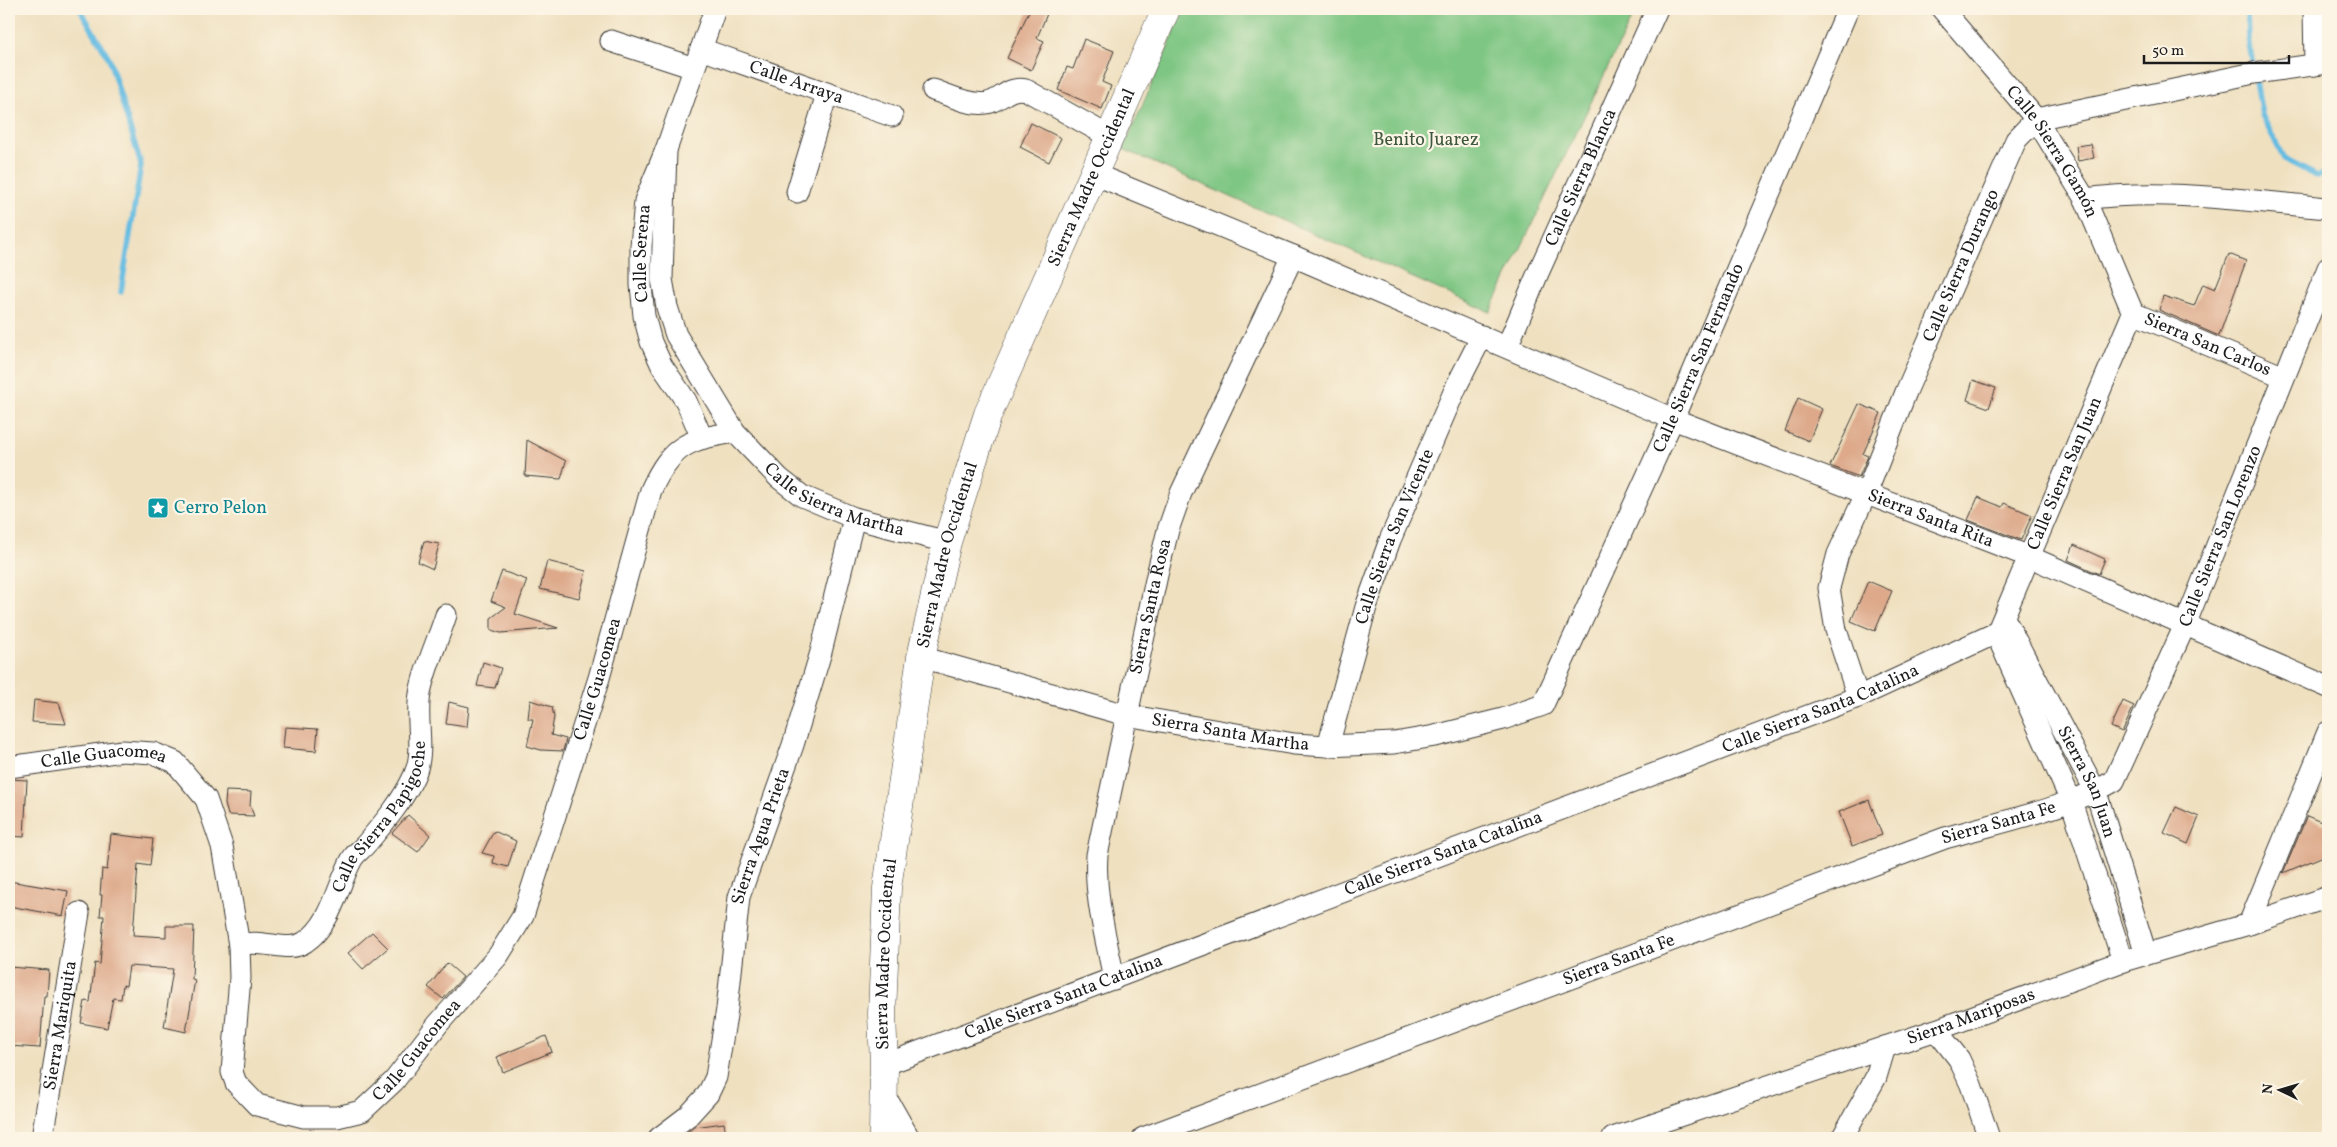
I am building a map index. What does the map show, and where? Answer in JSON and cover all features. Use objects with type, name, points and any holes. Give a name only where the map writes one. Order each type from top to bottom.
[{"type":"street","name":"Calle Serena","points":[[702,438],[686,402],[662,366],[651,342],[644,316],[641,285],[641,246],[645,201],[666,150],[715,9]]},
{"type":"street","name":"Sierra Madre Occidental","points":[[883,1138],[883,955],[888,888],[921,657],[947,542],[988,414],[1166,9]]},
{"type":"street","name":"Calle Sierra Blanca","points":[[1507,347],[1549,246],[1657,9]]},
{"type":"street","name":"Calle Sierra San Fernando","points":[[1543,705],[1673,419],[1848,9]]},
{"type":"street","name":"Calle Sierra Gamón","points":[[1942,9],[2036,119],[2085,199],[2132,313]]},
{"type":"street","points":[[2036,119],[2254,73],[2322,64],[2314,9]]},
{"type":"street","name":"Calle Arraya","points":[[611,41],[698,59],[827,94],[892,116]]},
{"type":"street","points":[[933,90],[984,104],[991,102],[1012,89],[1026,90],[1110,137]]},
{"type":"street","points":[[796,192],[827,94]]},
{"type":"street","name":"Calle Sierra Durango","points":[[1858,697],[1836,630],[1829,588],[1838,554],[1866,494],[1906,392],[2016,140],[2036,119]]},
{"type":"street","name":"Calle Serena","points":[[666,150],[662,269],[667,307],[676,334],[735,432]]},
{"type":"street","name":"Sierra Santa Rita","points":[[1094,174],[1293,256],[1673,419],[2030,557],[2328,687]]},
{"type":"street","points":[[2085,199],[2112,195],[2151,195],[2328,208]]},
{"type":"street","name":"Sierra Santa Rosa","points":[[1114,979],[1098,899],[1095,876],[1097,854],[1164,548],[1181,494],[1293,256]]},
{"type":"street","name":"Calle Sierra San Lorenzo","points":[[2096,792],[2114,781],[2185,625],[2328,268]]},
{"type":"street","name":"Sierra San Carlos","points":[[2132,313],[2284,377]]},
{"type":"street","name":"Calle Sierra San Juan","points":[[2000,625],[2132,313]]},
{"type":"street","name":"Calle Sierra San Vicente","points":[[1328,746],[1366,607],[1390,540],[1458,385],[1482,336]]},
{"type":"street","name":"Calle Guacomea","points":[[9,766],[122,751],[153,753],[175,762],[206,799],[222,846],[239,945],[240,978],[232,1072],[236,1083],[257,1105],[304,1117],[337,1117],[362,1112],[394,1082],[438,1024],[498,956],[524,916],[599,678],[651,490],[662,466],[674,451],[702,438],[735,432]]},
{"type":"street","name":"Calle Sierra Martha","points":[[735,432],[779,478],[802,496],[854,518],[947,542]]},
{"type":"street","name":"Sierra Agua Prieta","points":[[659,1138],[688,1116],[708,1094],[716,1076],[727,1009],[739,897],[794,745],[821,652],[854,518]]},
{"type":"street","name":"Calle Sierra Papigoche","points":[[239,945],[259,942],[282,947],[293,947],[304,943],[316,933],[326,918],[352,858],[365,846],[395,807],[415,776],[419,750],[420,693],[446,615]]},
{"type":"street","name":"Calle Sierra Santa Catalina","points":[[884,1065],[1858,697],[2000,625]]},
{"type":"street","name":"Sierra San Juan","points":[[2000,625],[2096,792],[2146,954]]},
{"type":"street","name":"Sierra San Juan","points":[[2000,625],[2071,801],[2123,961]]},
{"type":"street","name":"Sierra Santa Martha","points":[[921,657],[1126,715],[1294,744],[1328,746],[1394,743],[1434,736],[1527,712],[1543,705]]},
{"type":"street","points":[[2249,924],[2328,732]]},
{"type":"street","name":"Sierra Santa Fe","points":[[1143,1138],[1945,838],[2096,792]]},
{"type":"street","name":"Sierra Mariposas","points":[[1613,1138],[1936,1030],[2123,961],[2249,924],[2328,897]]},
{"type":"street","name":"Sierra Mariquita","points":[[42,1138],[79,913]]},
{"type":"street","points":[[1936,1030],[1958,1059],[1971,1085],[1989,1138]]},
{"type":"street","points":[[1842,1138],[1876,1077],[1885,1047]]},
{"type":"street","points":[[884,1094],[909,1138]]},
{"type":"green space","name":"Benito Juarez","points":[[1185,9],[1636,9],[1490,312],[1123,149]]},
{"type":"building","points":[[1030,9],[1049,9],[1037,38],[1044,41],[1031,70],[1007,58]]},
{"type":"building","points":[[1084,39],[1114,51],[1102,82],[1111,86],[1102,109],[1058,90],[1067,67],[1073,69]]},
{"type":"building","points":[[1031,123],[1061,138],[1049,162],[1020,147]]},
{"type":"building","points":[[2091,144],[2094,158],[2078,161],[2076,146]]},
{"type":"building","points":[[2229,254],[2246,261],[2219,336],[2159,310],[2163,296],[2194,306],[2203,284],[2215,289]]},
{"type":"building","points":[[1973,380],[1996,388],[1989,408],[1967,400]]},
{"type":"building","points":[[1798,398],[1822,409],[1809,441],[1785,431]]},
{"type":"building","points":[[1859,404],[1881,413],[1863,454],[1868,456],[1859,477],[1830,466]]},
{"type":"building","points":[[527,440],[566,461],[561,479],[525,476]]},
{"type":"building","points":[[1978,497],[2002,507],[2004,503],[2032,515],[2021,540],[1968,520]]},
{"type":"building","points":[[424,541],[439,544],[433,569],[418,562]]},
{"type":"building","points":[[2074,545],[2105,559],[2099,574],[2068,560]]},
{"type":"building","points":[[547,561],[586,571],[579,598],[540,589]]},
{"type":"building","points":[[502,571],[527,580],[515,614],[558,628],[501,633],[491,630],[491,618],[506,607],[491,601]]},
{"type":"building","points":[[1868,581],[1892,591],[1875,631],[1851,621]]},
{"type":"building","points":[[483,662],[501,668],[495,688],[477,686]]},
{"type":"building","points":[[34,700],[59,703],[66,724],[32,722]]},
{"type":"building","points":[[530,700],[552,707],[554,717],[551,735],[566,739],[563,751],[541,750],[527,746],[533,719],[528,719]]},
{"type":"building","points":[[2123,701],[2134,706],[2122,732],[2111,727]]},
{"type":"building","points":[[449,702],[469,707],[467,727],[446,724]]},
{"type":"building","points":[[285,727],[318,729],[316,751],[283,748]]},
{"type":"building","points":[[9,779],[27,780],[24,837],[9,836]]},
{"type":"building","points":[[226,791],[251,792],[250,806],[254,816],[228,815],[225,804]]},
{"type":"building","points":[[1869,800],[1882,835],[1852,846],[1839,812]]},
{"type":"building","points":[[2176,807],[2199,817],[2188,844],[2164,833]]},
{"type":"building","points":[[408,815],[430,835],[418,852],[392,833]]},
{"type":"building","points":[[2307,816],[2328,825],[2328,850],[2326,855],[2283,873]]},
{"type":"building","points":[[494,831],[516,841],[508,867],[493,863],[494,856],[482,853]]},
{"type":"building","points":[[111,834],[153,839],[150,866],[138,864],[133,935],[166,937],[166,926],[194,926],[192,979],[195,980],[186,1032],[164,1027],[173,969],[129,966],[126,986],[123,985],[121,999],[113,998],[107,1028],[81,1023],[85,1001],[90,1002],[95,963],[100,964],[104,916],[100,916],[102,869],[107,870]]},
{"type":"building","points":[[9,881],[68,891],[63,916],[9,906]]},
{"type":"building","points":[[372,932],[388,948],[363,969],[348,953]]},
{"type":"building","points":[[447,963],[463,977],[443,999],[428,987]]},
{"type":"building","points":[[9,967],[49,970],[47,996],[44,996],[40,1048],[9,1046]]},
{"type":"building","points":[[546,1036],[552,1052],[503,1072],[497,1057]]},
{"type":"building","points":[[724,1123],[727,1138],[681,1138],[694,1127]]},
{"type":"waterway","points":[[80,9],[109,58],[141,165],[121,292]]},
{"type":"waterway","points":[[2247,9],[2248,38],[2262,115],[2284,159],[2317,176],[2328,172]]},
{"type":"place","name":"Cerro Pelon","points":[[158,508]]}]
